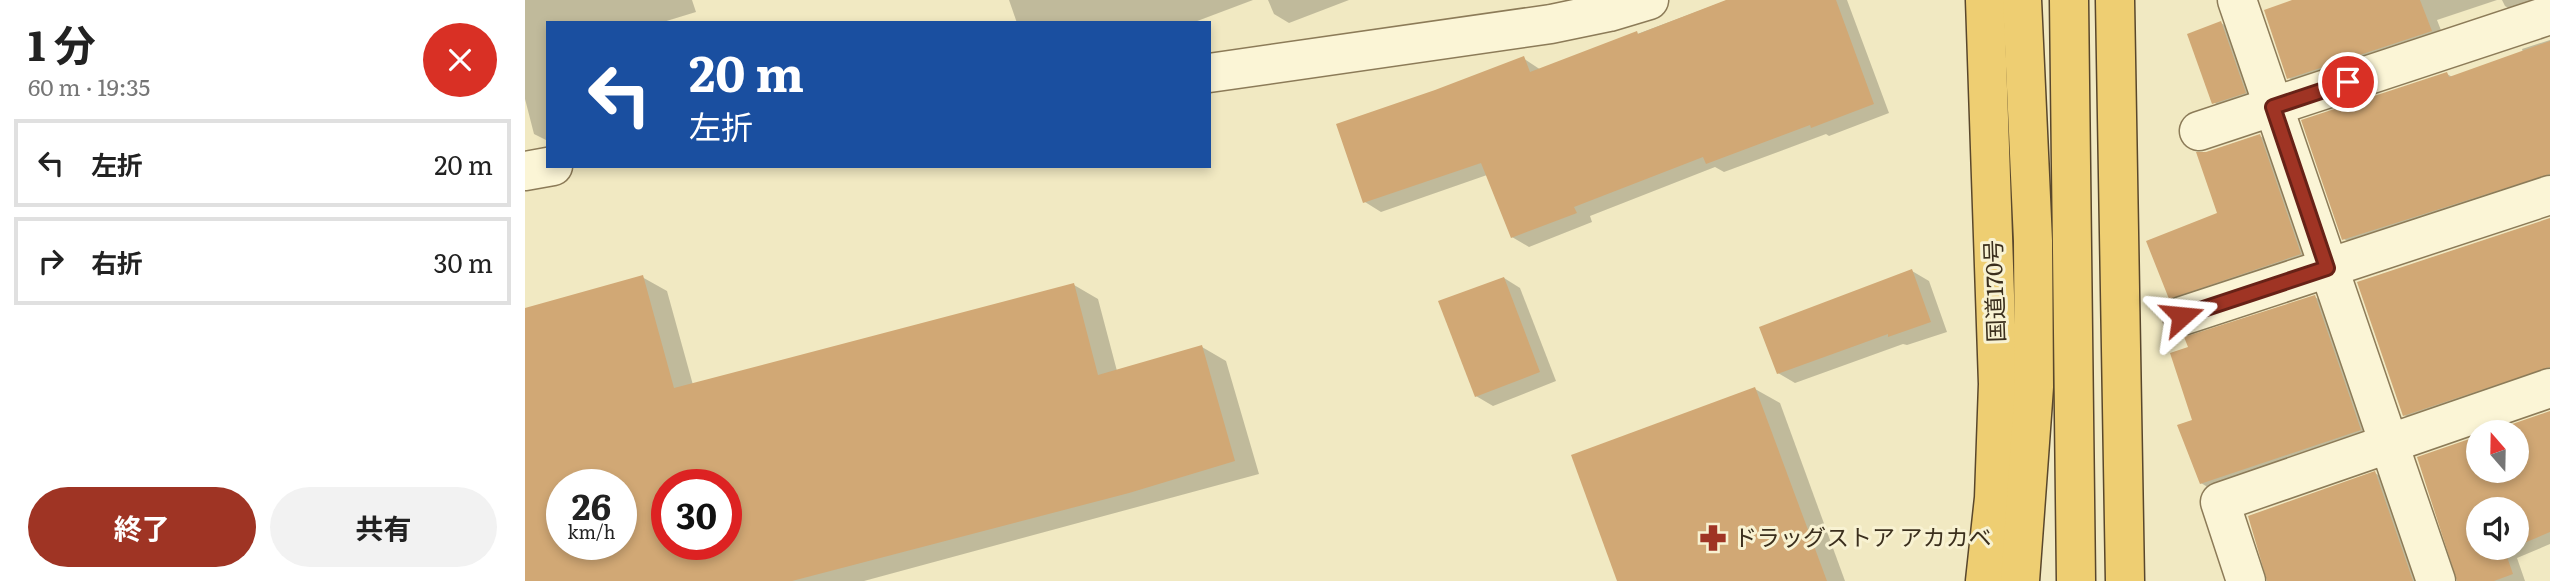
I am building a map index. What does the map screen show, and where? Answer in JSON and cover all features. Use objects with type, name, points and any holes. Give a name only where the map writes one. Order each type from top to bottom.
[{"type":"highway","name":"国道170号","points":[[1985,0],[1998,384],[1994,498],[1985,581]]},
{"type":"highway","points":[[2020,581],[2033,387],[2033,242],[2022,0]]},
{"type":"highway","points":[[2069,0],[2076,581]]},
{"type":"highway","points":[[2115,0],[2125,581]]},
{"type":"street","points":[[1211,73],[1551,24],[1609,12],[1649,0]]},
{"type":"street","points":[[2237,0],[2436,581]]},
{"type":"street","points":[[2199,131],[2550,15]]},
{"type":"street","points":[[525,171],[546,167]]},
{"type":"street","points":[[2182,316],[2550,195]]},
{"type":"street","points":[[2246,581],[2220,502],[2550,388]]},
{"type":"building","points":[[1726,0],[1836,0],[1874,104],[1706,164],[1703,157],[1574,207],[1577,213],[1511,238],[1481,163],[1363,203],[1336,124],[1524,56],[1530,72]]},
{"type":"building","points":[[2292,0],[2420,0],[2432,31],[2287,79],[2264,10]]},
{"type":"building","points":[[2221,21],[2246,93],[2212,104],[2187,34]]},
{"type":"building","points":[[2550,41],[2550,174],[2342,240],[2301,120],[2447,72],[2449,77]]},
{"type":"building","points":[[2260,134],[2301,254],[2169,299],[2146,241],[2217,213],[2196,152],[2206,152]]},
{"type":"building","points":[[2550,218],[2550,367],[2403,416],[2357,282]]},
{"type":"building","points":[[1912,269],[1931,322],[1888,337],[1888,334],[1777,374],[1759,327]]},
{"type":"building","points":[[643,275],[674,388],[1074,283],[1098,375],[1202,345],[1235,461],[1129,493],[792,581],[525,581],[525,308]]},
{"type":"building","points":[[1504,277],[1540,372],[1475,397],[1438,301]]},
{"type":"building","points":[[2315,295],[2361,430],[2200,484],[2177,425],[2192,420],[2170,353],[2188,347],[2184,337]]},
{"type":"building","points":[[1755,387],[1827,581],[1617,581],[1571,455]]},
{"type":"building","points":[[2550,411],[2550,532],[2529,541],[2529,497],[2466,497],[2466,560],[2508,560],[2513,574],[2494,581],[2457,581],[2417,457],[2466,440],[2466,483],[2529,483],[2529,420],[2524,420]]},
{"type":"building","points":[[2375,471],[2413,581],[2267,581],[2248,516]]},
{"type":"place","name":"ドラッグストア アカカベ","points":[[1713,538]]},
{"type":"route","points":[[2182,316],[2327,268],[2273,107],[2348,82]]}]
